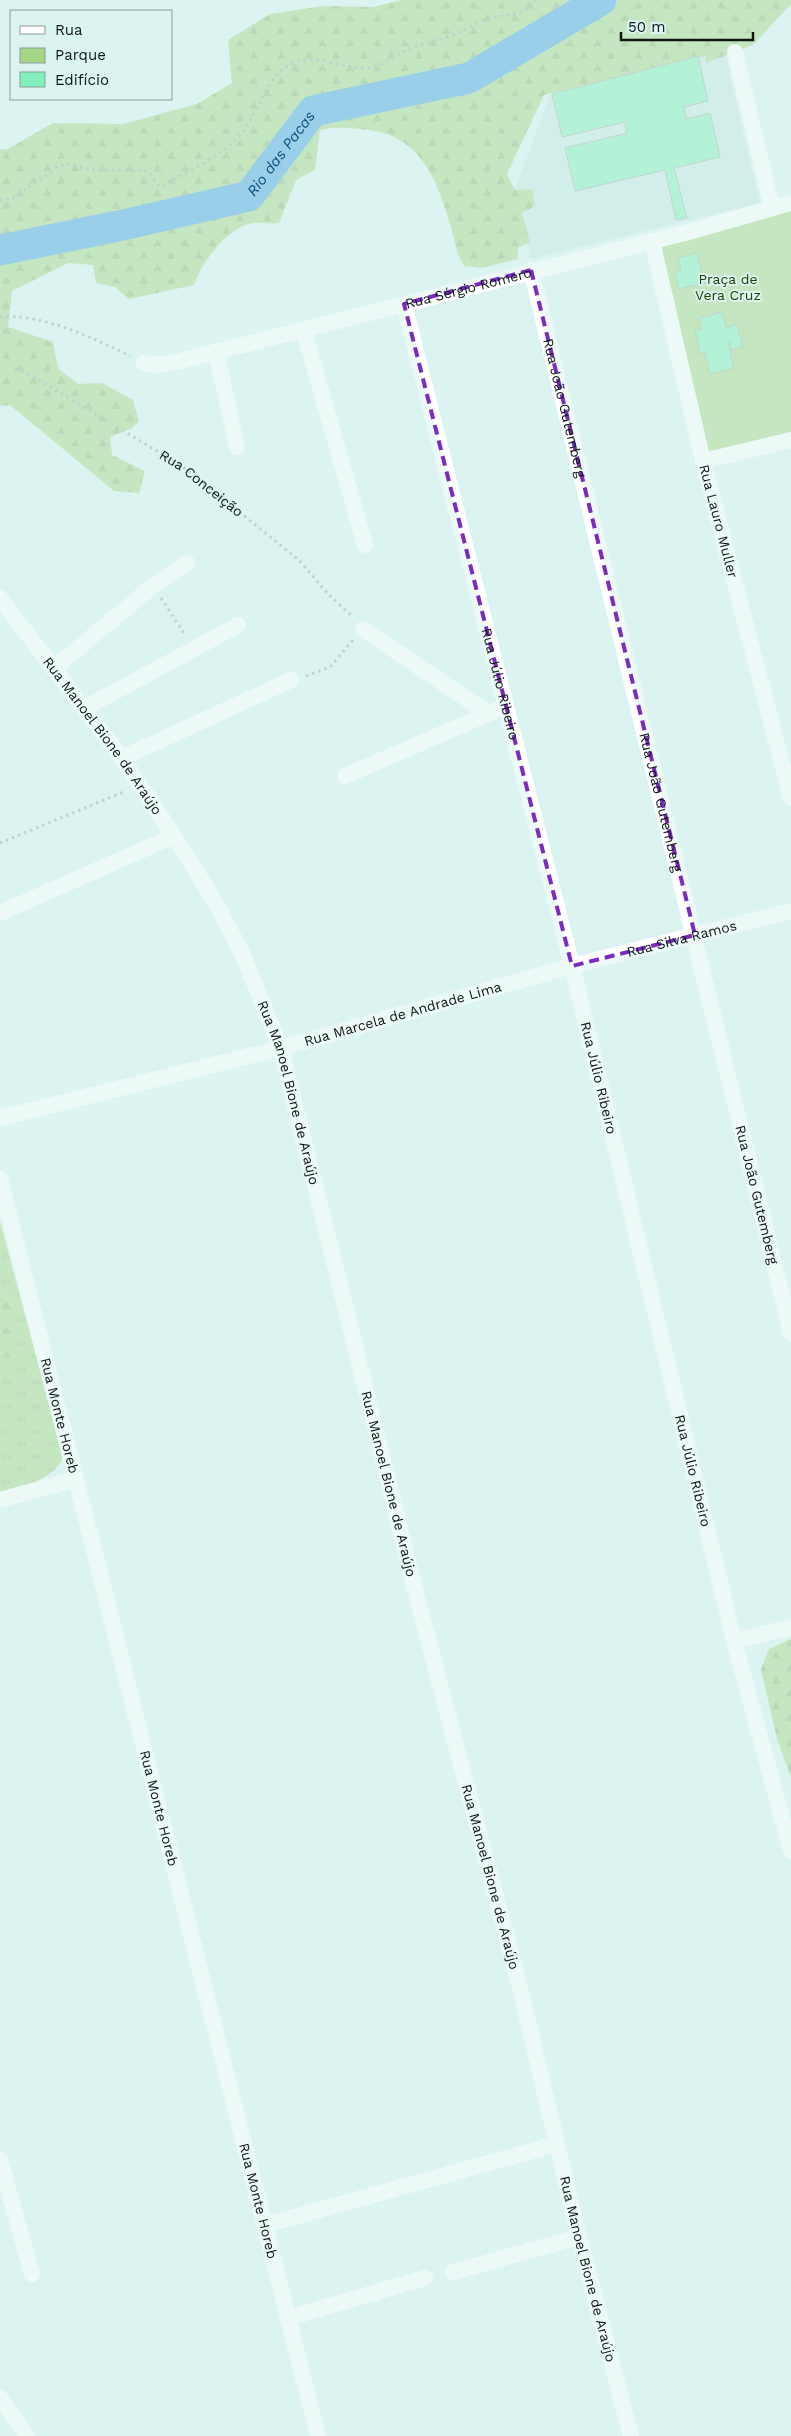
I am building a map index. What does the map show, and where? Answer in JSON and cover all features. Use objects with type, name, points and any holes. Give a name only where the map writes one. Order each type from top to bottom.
[{"type":"street","points":[[735,52],[772,208]]},
{"type":"street","name":"Rua Sérgio Romero","points":[[144,364],[158,366],[304,331],[791,203]]},
{"type":"street","name":"Rua Lauro Muller","points":[[652,241],[703,461],[791,798]]},
{"type":"street","name":"Rua João Gutemberg","points":[[531,270],[791,1333]]},
{"type":"street","name":"Rua Júlio Ribeiro","points":[[404,304],[572,966],[734,1641],[791,1851]]},
{"type":"street","points":[[304,331],[365,545]]},
{"type":"street","points":[[216,351],[237,447]]},
{"type":"street","points":[[703,461],[791,440]]},
{"type":"street","points":[[53,669],[153,586],[187,563]]},
{"type":"street","name":"Rua Manoel Bione de Araújo","points":[[0,598],[122,758],[174,836],[215,902],[243,955],[281,1048],[418,1601],[498,1905],[579,2237],[631,2436]]},
{"type":"street","points":[[85,708],[238,625]]},
{"type":"street","points":[[363,629],[489,714]]},
{"type":"street","points":[[122,758],[291,680]]},
{"type":"street","points":[[345,776],[506,706]]},
{"type":"street","points":[[0,913],[174,836]]},
{"type":"street","name":"Rua Silva Ramos","points":[[572,966],[791,911]]},
{"type":"street","name":"Rua Marcela de Andrade Lima","points":[[2,1114],[281,1048],[572,966]]},
{"type":"street","name":"Rua Monte Horeb","points":[[0,1179],[318,2436]]},
{"type":"street","points":[[0,1500],[76,1479]]},
{"type":"street","points":[[734,1641],[791,1627]]},
{"type":"street","points":[[265,2225],[557,2144]]},
{"type":"street","points":[[0,2160],[32,2274]]},
{"type":"street","points":[[453,2272],[579,2237]]},
{"type":"street","points":[[288,2318],[425,2278]]},
{"type":"street","points":[[0,2398],[27,2436]]},
{"type":"path","points":[[0,201],[13,198],[56,167],[65,164],[93,170],[148,171],[160,187],[224,149],[238,137],[249,125],[269,88],[288,65],[313,59],[367,68],[378,66],[410,48],[456,34],[486,19],[520,14],[536,0]]},
{"type":"path","points":[[0,317],[18,315],[52,325],[101,342],[144,364]]},
{"type":"path","name":"Rua Conceição","points":[[15,369],[35,378],[182,466],[299,560],[328,594],[348,610],[363,629]]},
{"type":"path","points":[[153,586],[194,648]]},
{"type":"path","points":[[291,680],[318,673],[330,667],[363,629]]},
{"type":"path","points":[[0,843],[141,785]]},
{"type":"highlighted area","points":[[531,270],[695,935],[572,966],[404,304]]},
{"type":"shaded area","points":[[721,36],[760,203],[531,259],[512,198],[551,92]]},
{"type":"green space","points":[[401,0],[791,0],[791,4],[753,45],[706,63],[705,56],[544,95],[507,174],[515,190],[532,189],[535,206],[522,213],[530,242],[518,248],[518,259],[481,268],[464,266],[457,252],[440,194],[425,164],[414,151],[402,141],[387,134],[362,129],[332,128],[320,130],[315,170],[296,180],[279,223],[252,223],[242,226],[233,232],[224,239],[209,257],[194,285],[129,299],[115,287],[96,283],[93,265],[68,263],[12,291],[8,327],[53,342],[58,368],[78,384],[102,383],[133,400],[139,421],[132,428],[110,437],[112,455],[145,471],[139,493],[114,491],[10,405],[0,406],[0,149],[6,150],[53,123],[123,124],[197,104],[232,83],[228,40],[270,14],[323,6],[373,7]]},
{"type":"green space","name":"Praça de Vera Cruz","points":[[791,205],[791,440],[703,461],[652,241]]},
{"type":"green space","points":[[0,1222],[63,1457],[52,1472],[45,1477],[0,1492],[0,1353],[9,1358],[16,1312],[0,1290]]},
{"type":"green space","points":[[0,1290],[16,1312],[19,1340],[9,1358],[0,1353]]},
{"type":"green space","points":[[791,1639],[791,1777],[777,1739],[761,1669],[769,1649]]},
{"type":"building","points":[[698,56],[708,101],[684,107],[686,119],[710,113],[720,157],[674,168],[687,218],[676,220],[665,170],[575,191],[565,148],[627,133],[625,122],[562,137],[552,94]]},
{"type":"building","points":[[697,253],[705,283],[679,289],[675,272],[681,270],[678,258]]},
{"type":"building","points":[[722,312],[726,328],[737,324],[743,347],[731,350],[730,343],[728,343],[734,368],[710,374],[705,352],[700,353],[695,331],[702,329],[699,318]]},
{"type":"waterway","name":"Rio das Pacas","points":[[0,250],[123,225],[249,196],[313,111],[469,78],[601,0]]}]
